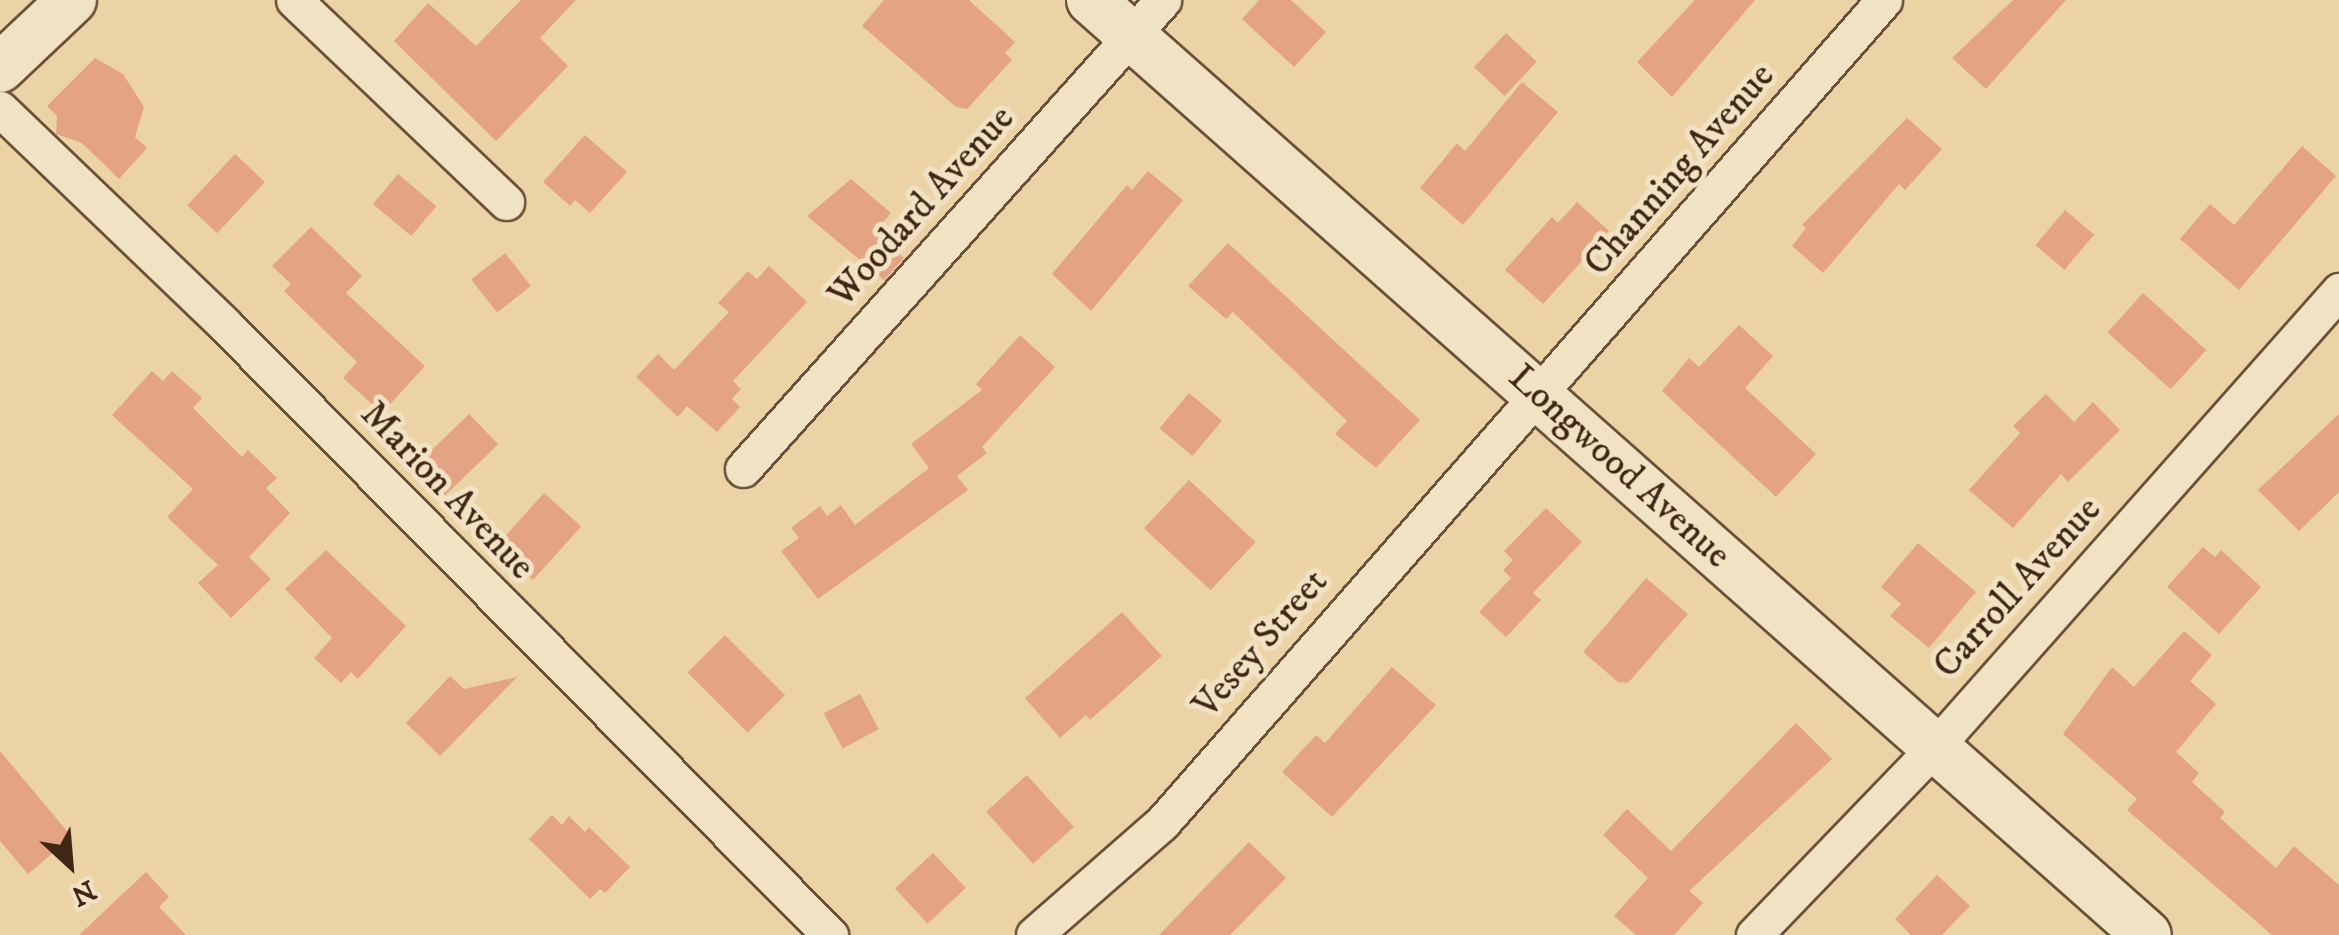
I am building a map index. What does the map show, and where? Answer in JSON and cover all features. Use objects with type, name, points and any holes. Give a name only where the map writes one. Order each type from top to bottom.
[{"type":"street","points":[[0,68],[72,0]]},
{"type":"street","points":[[294,0],[506,202]]},
{"type":"street","name":"Longwood Avenue","points":[[1091,0],[2147,935]]},
{"type":"street","name":"Woodard Avenue","points":[[743,469],[1163,0]]},
{"type":"street","name":"Channing Avenue","points":[[1540,396],[1884,0]]},
{"type":"street","name":"Marion Avenue","points":[[0,110],[224,324],[830,935]]},
{"type":"street","name":"Carroll Avenue","points":[[1754,935],[1934,748],[2339,291]]},
{"type":"street","name":"Vesey Street","points":[[1034,935],[1162,823],[1540,396]]},
{"type":"building","points":[[521,0],[576,0],[540,38],[568,66],[496,141],[394,41],[428,3],[476,46]]},
{"type":"building","points":[[884,0],[969,0],[1015,42],[1005,53],[1012,60],[967,109],[956,107],[862,26]]},
{"type":"building","points":[[1259,0],[1291,0],[1326,32],[1294,67],[1242,19]]},
{"type":"building","points":[[1695,0],[1755,0],[1672,97],[1637,62]]},
{"type":"building","points":[[2013,0],[2066,0],[1986,89],[1952,58]]},
{"type":"building","points":[[1506,33],[1537,62],[1505,96],[1474,67]]},
{"type":"building","points":[[95,58],[123,74],[144,107],[135,137],[147,148],[119,179],[82,143],[56,134],[57,116],[47,106]]},
{"type":"building","points":[[1522,82],[1558,112],[1463,225],[1420,188],[1457,143],[1465,151]]},
{"type":"building","points":[[1907,118],[1942,149],[1905,190],[1899,184],[1823,273],[1792,246],[1806,228],[1802,225]]},
{"type":"building","points":[[585,135],[627,172],[590,213],[575,200],[570,206],[543,182]]},
{"type":"building","points":[[2302,146],[2336,176],[2239,290],[2180,239],[2210,204],[2234,225]]},
{"type":"building","points":[[235,154],[265,182],[217,233],[187,205]]},
{"type":"building","points":[[1148,171],[1183,200],[1091,311],[1052,274],[1127,185],[1132,190]]},
{"type":"building","points":[[398,174],[436,206],[411,236],[373,204]]},
{"type":"building","points":[[851,179],[891,213],[874,232],[904,258],[884,280],[807,216]]},
{"type":"building","points":[[1577,202],[1609,231],[1543,304],[1505,270],[1552,217],[1558,223]]},
{"type":"building","points":[[2065,210],[2094,234],[2065,270],[2035,245]]},
{"type":"building","points":[[311,227],[362,276],[346,293],[425,366],[382,413],[343,378],[357,362],[284,291],[291,284],[272,266]]},
{"type":"building","points":[[1228,243],[1420,420],[1376,468],[1335,434],[1347,421],[1233,312],[1226,319],[1188,286]]},
{"type":"building","points":[[505,253],[531,286],[497,313],[471,279]]},
{"type":"building","points":[[769,266],[807,302],[733,381],[741,389],[732,399],[740,407],[717,432],[687,406],[678,417],[636,377],[658,354],[674,370],[729,312],[718,303],[748,271],[757,279]]},
{"type":"building","points":[[2143,293],[2206,350],[2171,389],[2108,332]]},
{"type":"building","points":[[1739,325],[1773,356],[1745,388],[1816,454],[1776,497],[1662,391],[1689,358],[1699,367]]},
{"type":"building","points":[[1020,335],[1055,367],[982,447],[987,453],[957,476],[968,490],[818,599],[781,551],[799,538],[791,528],[820,506],[827,516],[841,505],[855,525],[929,468],[911,444],[982,390],[976,384]]},
{"type":"building","points":[[152,371],[163,381],[172,371],[202,398],[193,408],[242,457],[248,450],[277,478],[266,488],[290,513],[249,557],[271,579],[231,618],[198,583],[218,565],[167,517],[193,489],[112,415]]},
{"type":"building","points":[[1189,393],[1222,421],[1192,456],[1159,428]]},
{"type":"building","points":[[2046,394],[2074,422],[2093,402],[2120,430],[2068,482],[2061,474],[2013,528],[1969,490],[2020,433],[2013,426]]},
{"type":"building","points":[[469,414],[498,444],[445,496],[416,465]]},
{"type":"building","points":[[2339,414],[2339,492],[2299,531],[2258,490]]},
{"type":"building","points":[[1189,480],[1256,542],[1211,590],[1144,528]]},
{"type":"building","points":[[544,493],[581,526],[533,580],[496,547]]},
{"type":"building","points":[[1546,508],[1582,542],[1533,593],[1541,600],[1506,637],[1479,612],[1511,578],[1503,570],[1513,560],[1504,551]]},
{"type":"building","points":[[1918,543],[1976,592],[1929,648],[1890,616],[1901,604],[1881,587]]},
{"type":"building","points":[[2203,547],[2215,557],[2221,550],[2261,587],[2219,634],[2167,587]]},
{"type":"building","points":[[326,550],[406,626],[358,679],[351,672],[341,683],[314,658],[332,638],[285,589]]},
{"type":"building","points":[[1646,578],[1688,614],[1628,683],[1618,682],[1583,652]]},
{"type":"building","points":[[1122,612],[1162,656],[1090,720],[1086,715],[1060,738],[1025,698]]},
{"type":"building","points":[[2184,631],[2212,655],[2190,681],[2216,704],[2176,752],[2199,773],[2192,782],[2225,812],[2220,818],[2276,868],[2294,846],[2339,885],[2339,935],[2272,935],[2127,810],[2137,799],[2063,734],[2112,667],[2134,687]]},
{"type":"building","points":[[725,635],[785,695],[748,733],[688,672]]},
{"type":"building","points":[[1392,667],[1436,705],[1332,817],[1282,772],[1316,735],[1325,743]]},
{"type":"building","points":[[450,676],[464,689],[517,677],[440,756],[406,723]]},
{"type":"building","points":[[860,694],[879,729],[843,749],[824,713]]},
{"type":"building","points":[[1796,723],[1832,759],[1689,891],[1703,903],[1674,935],[1636,935],[1614,916],[1648,878],[1603,835],[1627,809],[1671,851]]},
{"type":"building","points":[[0,751],[72,837],[28,874],[0,841]]},
{"type":"building","points":[[1027,775],[1074,827],[1033,864],[986,812]]},
{"type":"building","points":[[552,815],[562,825],[569,816],[585,832],[589,827],[630,867],[605,893],[600,889],[590,899],[529,839]]},
{"type":"building","points":[[1249,842],[1286,878],[1230,935],[1159,935]]},
{"type":"building","points":[[933,853],[966,888],[928,924],[895,888]]},
{"type":"building","points":[[146,872],[169,897],[159,907],[186,935],[79,935]]},
{"type":"building","points":[[1937,875],[1970,906],[1942,935],[1911,935],[1895,919]]}]
